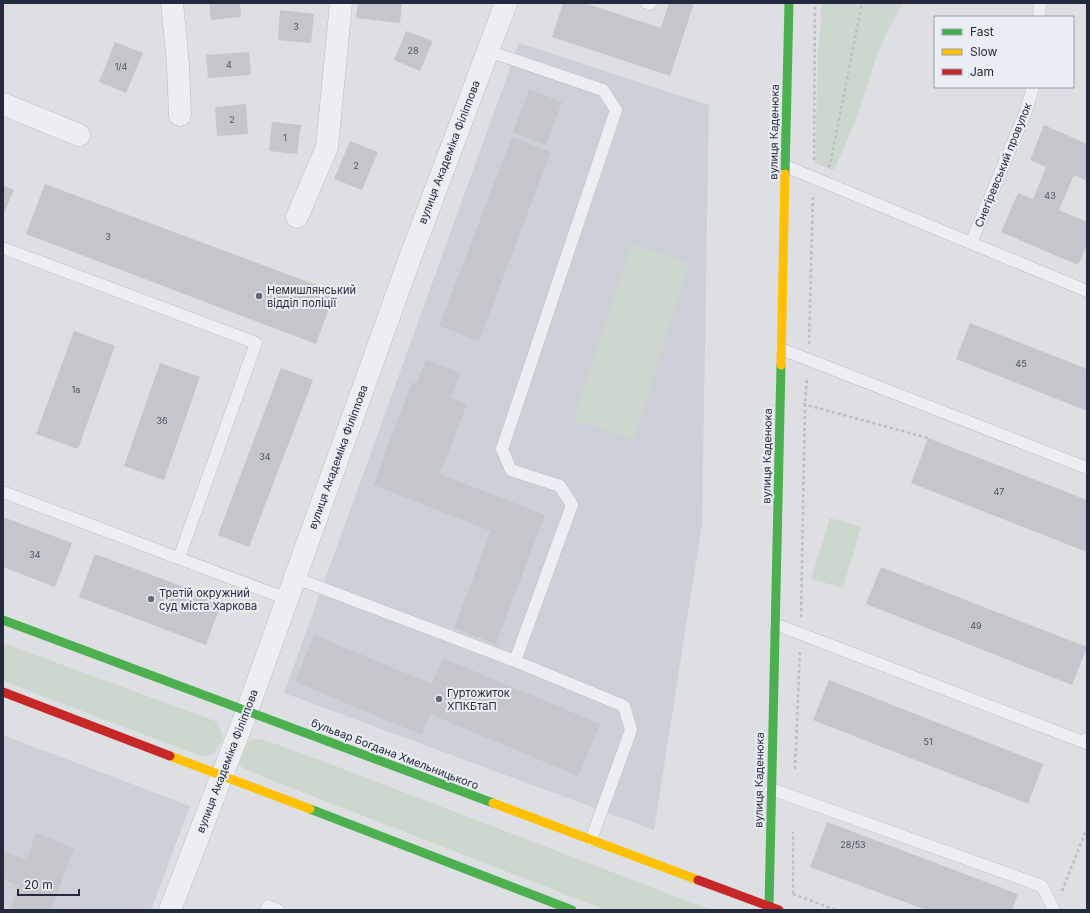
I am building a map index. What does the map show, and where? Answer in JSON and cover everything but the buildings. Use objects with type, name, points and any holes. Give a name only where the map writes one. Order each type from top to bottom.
[{"type":"main road","name":"вулиця Каденюка","points":[[768,908],[789,3]]},
{"type":"main road","name":"бульвар Богдана Хмельницького","points":[[3,620],[591,840],[768,908],[779,910]]},
{"type":"main road","points":[[3,692],[222,775],[554,907],[572,910]]},
{"type":"street","points":[[172,3],[178,64],[180,115]]},
{"type":"street","points":[[297,217],[327,147],[341,3]]},
{"type":"street","name":"вулиця Академіка Філіппова","points":[[170,910],[247,711],[287,599],[290,576],[506,3]]},
{"type":"street","points":[[3,104],[79,135]]},
{"type":"lane","points":[[1039,16],[1040,3]]},
{"type":"lane","points":[[488,51],[603,90],[616,110],[502,449],[511,470],[560,486],[572,505],[515,661]]},
{"type":"lane","name":"Снегіревський провулок","points":[[971,243],[1026,111],[1033,88]]},
{"type":"lane","points":[[785,166],[1087,291]]},
{"type":"lane","points":[[3,248],[256,343],[178,558]]},
{"type":"lane","points":[[781,349],[1087,468]]},
{"type":"lane","points":[[3,492],[287,599]]},
{"type":"lane","points":[[290,576],[515,661],[624,706],[631,730],[591,840]]},
{"type":"lane","points":[[775,624],[1086,743],[1087,739]]},
{"type":"lane","points":[[771,789],[1042,886],[1054,910]]},
{"type":"lane","points":[[266,910],[268,906],[278,910]]},
{"type":"path","points":[[794,797],[800,633],[804,404],[808,360],[814,178],[815,3]]},
{"type":"path","points":[[814,178],[830,165],[862,3]]},
{"type":"path","points":[[804,404],[928,438]]},
{"type":"path","points":[[791,893],[793,892],[793,828]]},
{"type":"path","points":[[1060,896],[1087,828]]},
{"type":"shaded area","points":[[821,3],[903,3],[887,32],[877,55],[858,114],[834,171],[815,163],[818,48],[821,23]]},
{"type":"shaded area","points":[[519,43],[709,105],[702,524],[654,830],[284,693]]},
{"type":"shaded area","points":[[631,244],[689,263],[634,439],[573,420]]},
{"type":"shaded area","points":[[830,518],[861,527],[843,588],[811,579]]},
{"type":"shaded area","points":[[3,643],[215,721],[221,730],[222,740],[215,753],[208,756],[198,755],[3,681]]},
{"type":"shaded area","points":[[3,735],[190,806],[151,910],[3,910]]},
{"type":"shaded area","points":[[260,739],[330,764],[711,910],[606,910],[243,768],[239,764],[240,754],[244,745],[251,740]]},
{"type":"traffic: fast","points":[[785,174],[789,3]]},
{"type":"traffic: fast","points":[[768,910],[781,365]]},
{"type":"traffic: fast","points":[[3,620],[493,803]]},
{"type":"traffic: fast","points":[[310,809],[572,910]]},
{"type":"traffic: slow","points":[[781,365],[785,174]]},
{"type":"traffic: slow","points":[[170,756],[310,809]]},
{"type":"traffic: slow","points":[[493,803],[698,880]]},
{"type":"traffic: jam","points":[[3,692],[170,756]]},
{"type":"traffic: jam","points":[[698,880],[779,910]]},
{"type":"place","name":"Немишлянський відділ поліції","points":[[259,296]]},
{"type":"place","name":"Третій окружний суд міста Харкова","points":[[151,599]]},
{"type":"place","name":"Гуртожиток ХПКБтаП","points":[[439,699]]}]
